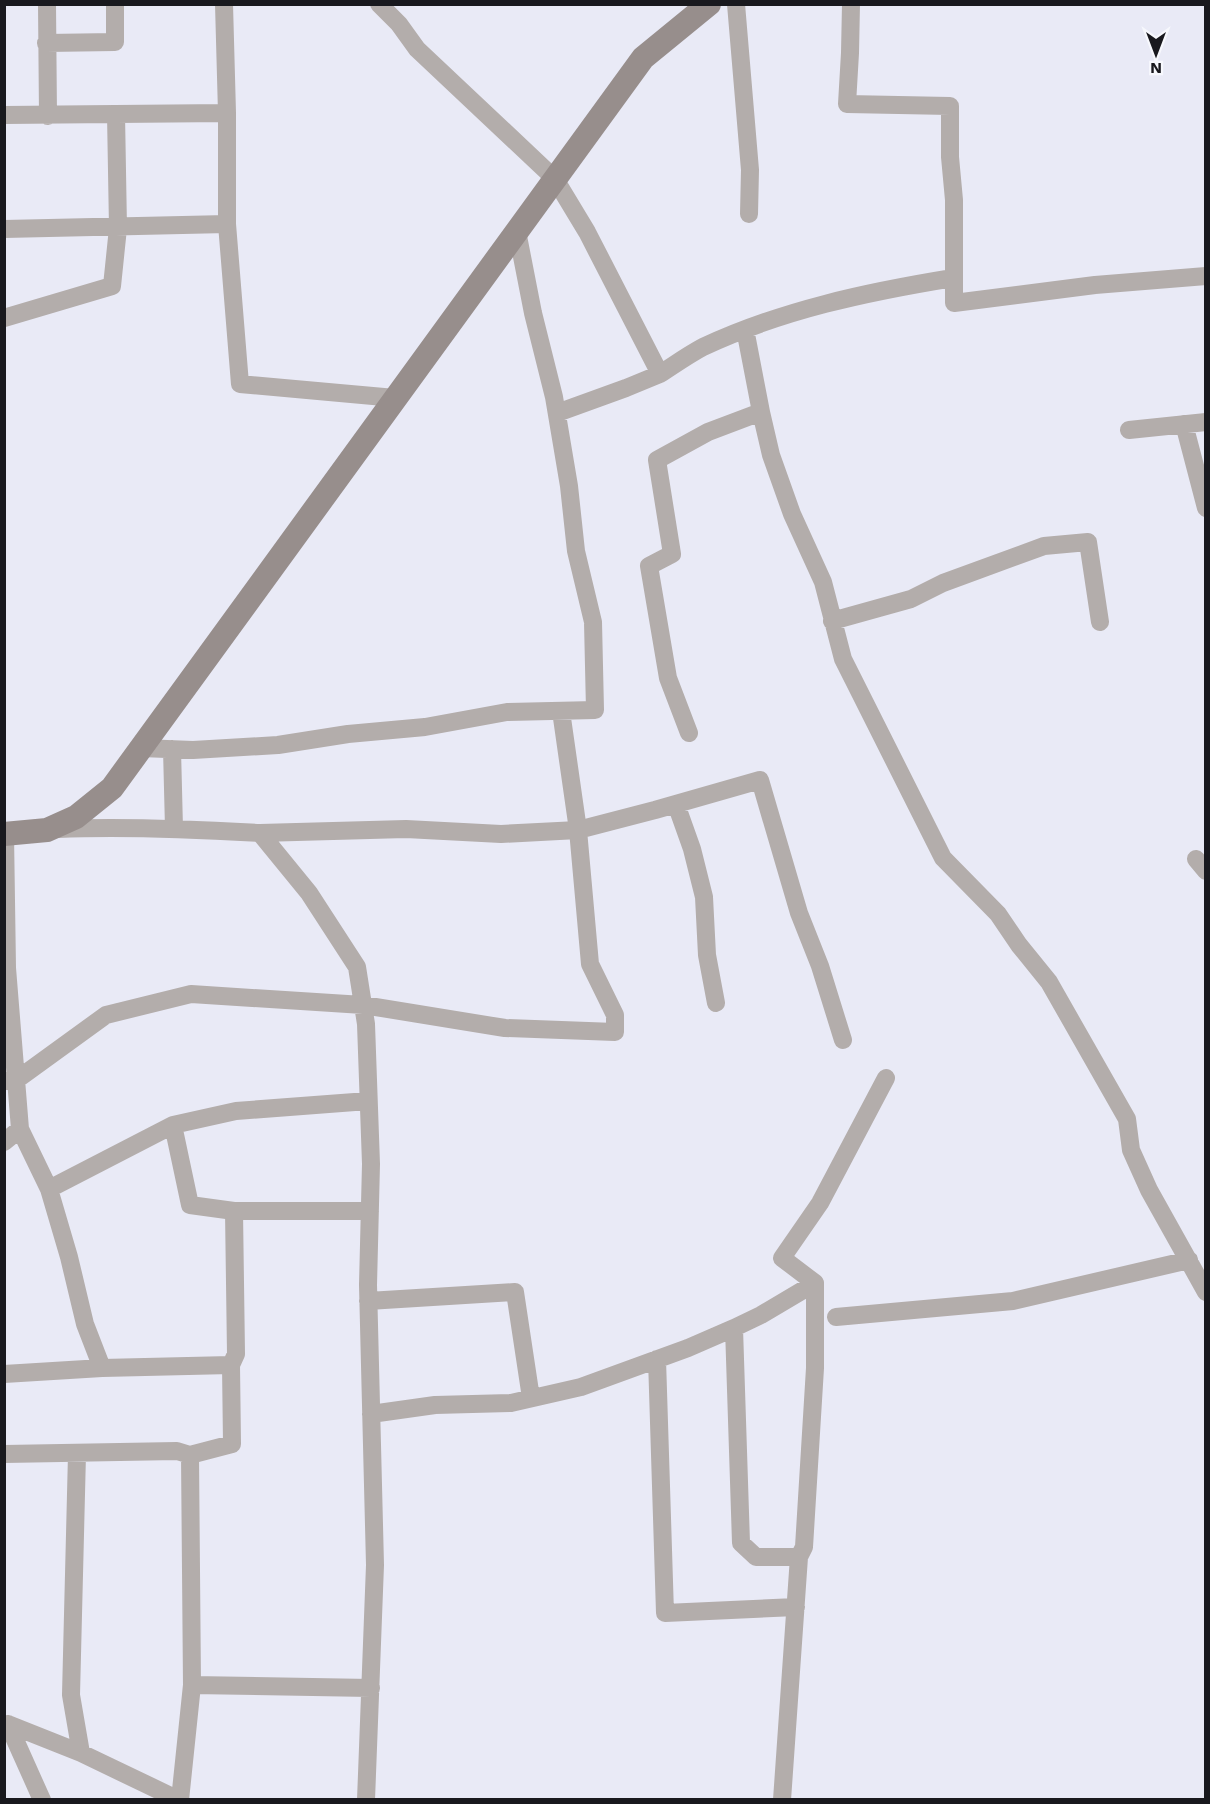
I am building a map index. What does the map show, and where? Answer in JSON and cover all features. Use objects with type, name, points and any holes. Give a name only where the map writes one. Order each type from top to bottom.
[{"type":"main road","points":[[5,834],[47,830],[76,817],[111,789],[643,58],[709,4]]},
{"type":"street","points":[[46,4],[48,116]]},
{"type":"street","points":[[46,43],[115,42],[115,4]]},
{"type":"street","points":[[224,4],[227,224],[240,384],[395,399]]},
{"type":"street","points":[[379,4],[399,24],[417,49],[555,179],[587,232],[660,374]]},
{"type":"street","points":[[736,4],[748,135],[749,214]]},
{"type":"street","points":[[851,4],[847,104],[950,106],[950,157],[954,200],[954,303],[1095,285],[1206,276]]},
{"type":"street","points":[[4,115],[227,113]]},
{"type":"street","points":[[4,318],[112,286],[118,228],[116,114]]},
{"type":"street","points":[[4,229],[227,224]]},
{"type":"street","points":[[141,748],[193,750],[278,745],[348,734],[426,727],[507,712],[595,710],[593,622],[576,551],[557,413],[517,231]]},
{"type":"street","points":[[557,413],[660,374],[701,348],[769,319],[838,300],[953,278]]},
{"type":"street","points":[[746,329],[771,455],[792,514],[823,582],[843,659],[943,858],[998,914],[1049,982],[1127,1119],[1131,1150],[1149,1190],[1206,1292]]},
{"type":"street","points":[[689,733],[668,678],[649,566],[672,554],[657,460],[708,432],[761,412]]},
{"type":"street","points":[[1129,430],[1206,422]]},
{"type":"street","points":[[1184,424],[1206,508]]},
{"type":"street","points":[[832,621],[911,599],[943,583],[1044,546],[1088,542],[1100,622]]},
{"type":"street","points":[[10,1081],[106,1015],[191,994],[363,1005],[505,1028],[615,1032],[615,1015],[590,964],[578,830],[561,711]]},
{"type":"street","points":[[172,749],[174,828]]},
{"type":"street","points":[[47,830],[102,827],[174,828],[260,833],[406,829],[501,834],[578,830],[760,780],[782,858],[843,1040]]},
{"type":"street","points":[[676,804],[692,849],[704,897],[707,956],[716,1003]]},
{"type":"street","points":[[260,833],[309,893],[357,967],[366,1024],[371,1164],[368,1301],[375,1565],[366,1800]]},
{"type":"street","points":[[5,834],[10,1081],[20,1129],[49,1189],[69,1257],[85,1324],[102,1368]]},
{"type":"street","points":[[815,1283],[782,1258],[820,1203],[886,1078]]},
{"type":"street","points":[[49,1189],[173,1125],[236,1111],[368,1101]]},
{"type":"street","points":[[173,1125],[190,1204],[234,1211],[370,1211]]},
{"type":"street","points":[[4,1142],[20,1129]]},
{"type":"street","points":[[4,1454],[177,1451],[190,1455],[232,1443],[231,1365],[236,1354],[234,1211]]},
{"type":"street","points":[[836,1317],[1013,1301],[1189,1260]]},
{"type":"street","points":[[371,1414],[435,1405],[511,1403],[581,1387],[657,1359],[761,1316],[815,1283]]},
{"type":"street","points":[[782,1800],[800,1557],[804,1547],[815,1368],[815,1283]]},
{"type":"street","points":[[368,1301],[515,1292],[531,1398]]},
{"type":"street","points":[[734,1328],[741,1543],[756,1557],[800,1557]]},
{"type":"street","points":[[657,1359],[665,1613],[796,1607]]},
{"type":"street","points":[[4,1374],[102,1368],[231,1365]]},
{"type":"street","points":[[77,1454],[71,1695],[81,1753]]},
{"type":"street","points":[[6,1725],[81,1753],[180,1800],[192,1685],[190,1455]]},
{"type":"street","points":[[192,1685],[371,1688]]},
{"type":"street","points":[[6,1725],[42,1800]]}]
